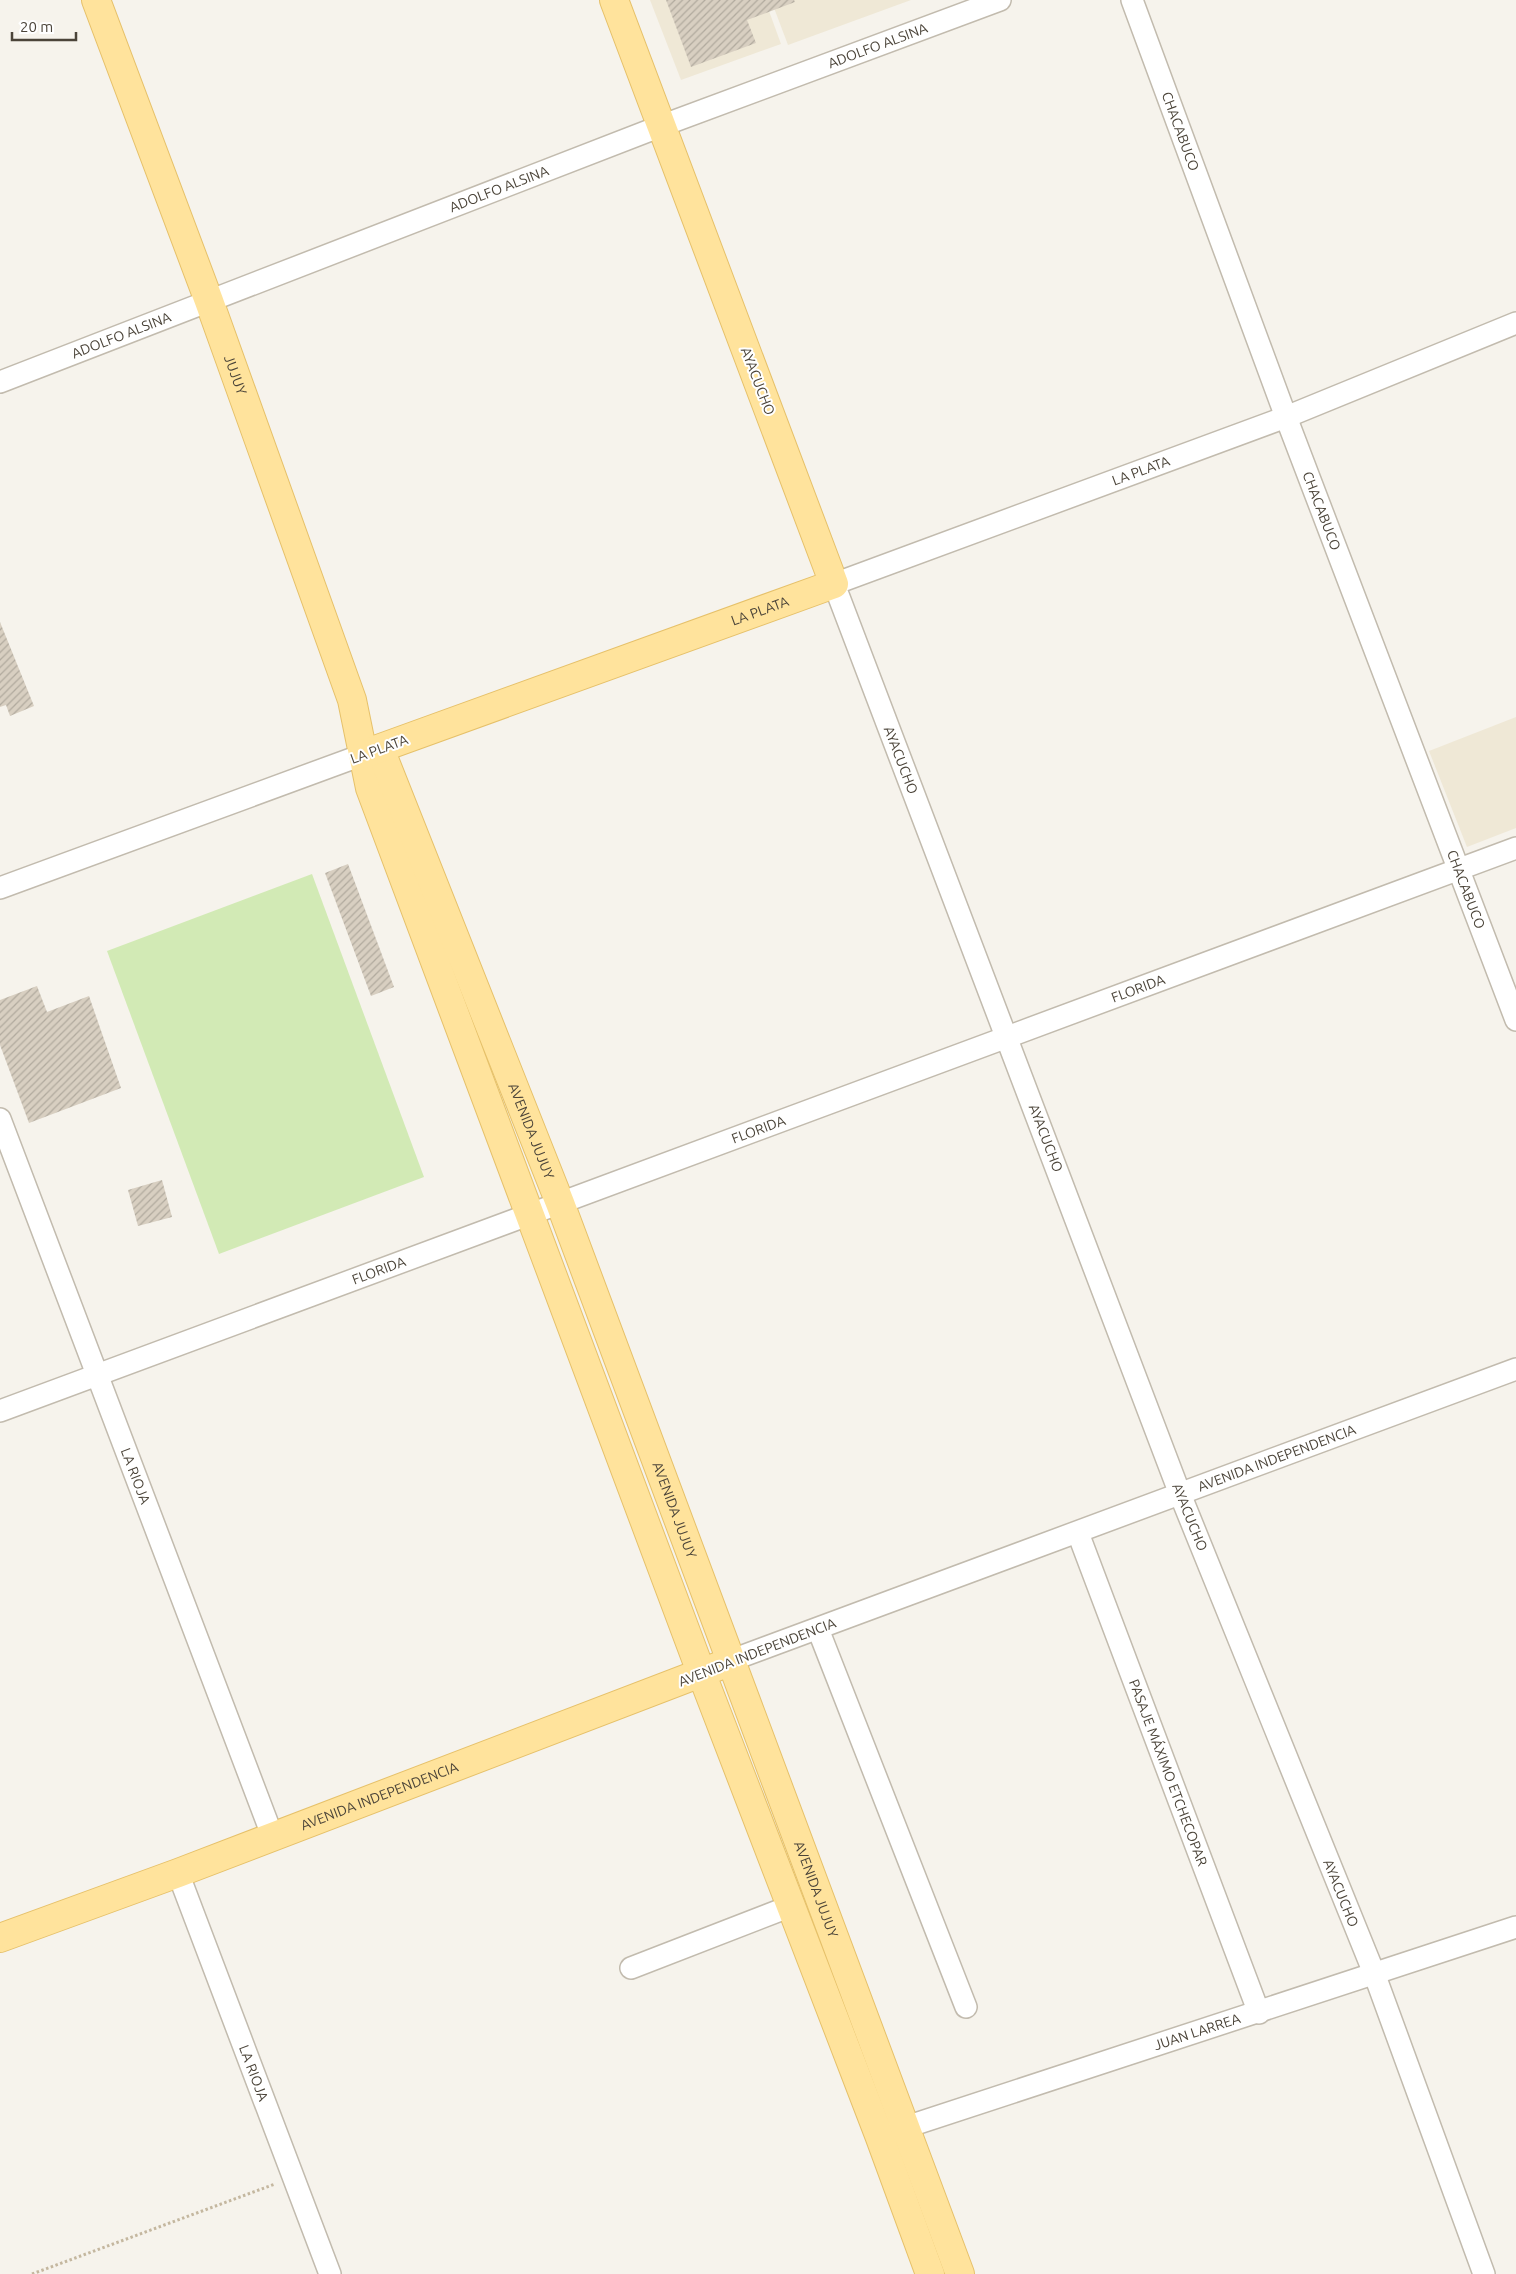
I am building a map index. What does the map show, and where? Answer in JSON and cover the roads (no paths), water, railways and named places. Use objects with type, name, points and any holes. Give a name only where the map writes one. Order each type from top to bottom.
[{"type":"main road","name":"JUJUY","points":[[96,0],[209,301],[371,752]]},
{"type":"main road","name":"AYACUCHO","points":[[614,0],[834,584]]},
{"type":"main road","name":"LA PLATA","points":[[371,752],[834,584]]},
{"type":"main road","name":"AVENIDA JUJUY","points":[[371,752],[560,1202],[960,2274]]},
{"type":"main road","name":"AVENIDA JUJUY","points":[[371,752],[370,788],[930,2274]]},
{"type":"main road","name":"AVENIDA INDEPENDENCIA","points":[[0,1938],[178,1873],[272,1835],[732,1660]]},
{"type":"street","name":"ADOLFO ALSINA","points":[[0,382],[661,126],[1000,0]]},
{"type":"street","name":"CHACABUCO","points":[[1132,0],[1286,417],[1516,1020]]},
{"type":"street","name":"LA PLATA","points":[[834,584],[1286,417],[1516,323]]},
{"type":"street","name":"AYACUCHO","points":[[834,584],[1180,1494],[1374,1973],[1484,2274]]},
{"type":"street","name":"LA PLATA","points":[[0,888],[371,752]]},
{"type":"street","name":"FLORIDA","points":[[0,1411],[1516,848]]},
{"type":"street","name":"LA RIOJA","points":[[0,1119],[99,1375],[272,1835]]},
{"type":"street","name":"AVENIDA INDEPENDENCIA","points":[[732,1660],[1516,1369]]},
{"type":"street","name":"PASAJE MÁXIMO ETCHECOPAR","points":[[1078,1533],[1259,2013]]},
{"type":"street","points":[[818,1629],[966,2007]]},
{"type":"street","name":"LA RIOJA","points":[[178,1873],[330,2274]]},
{"type":"street","points":[[632,1968],[791,1906]]},
{"type":"street","name":"JUAN LARREA","points":[[879,2135],[1259,2013],[1516,1927]]}]
